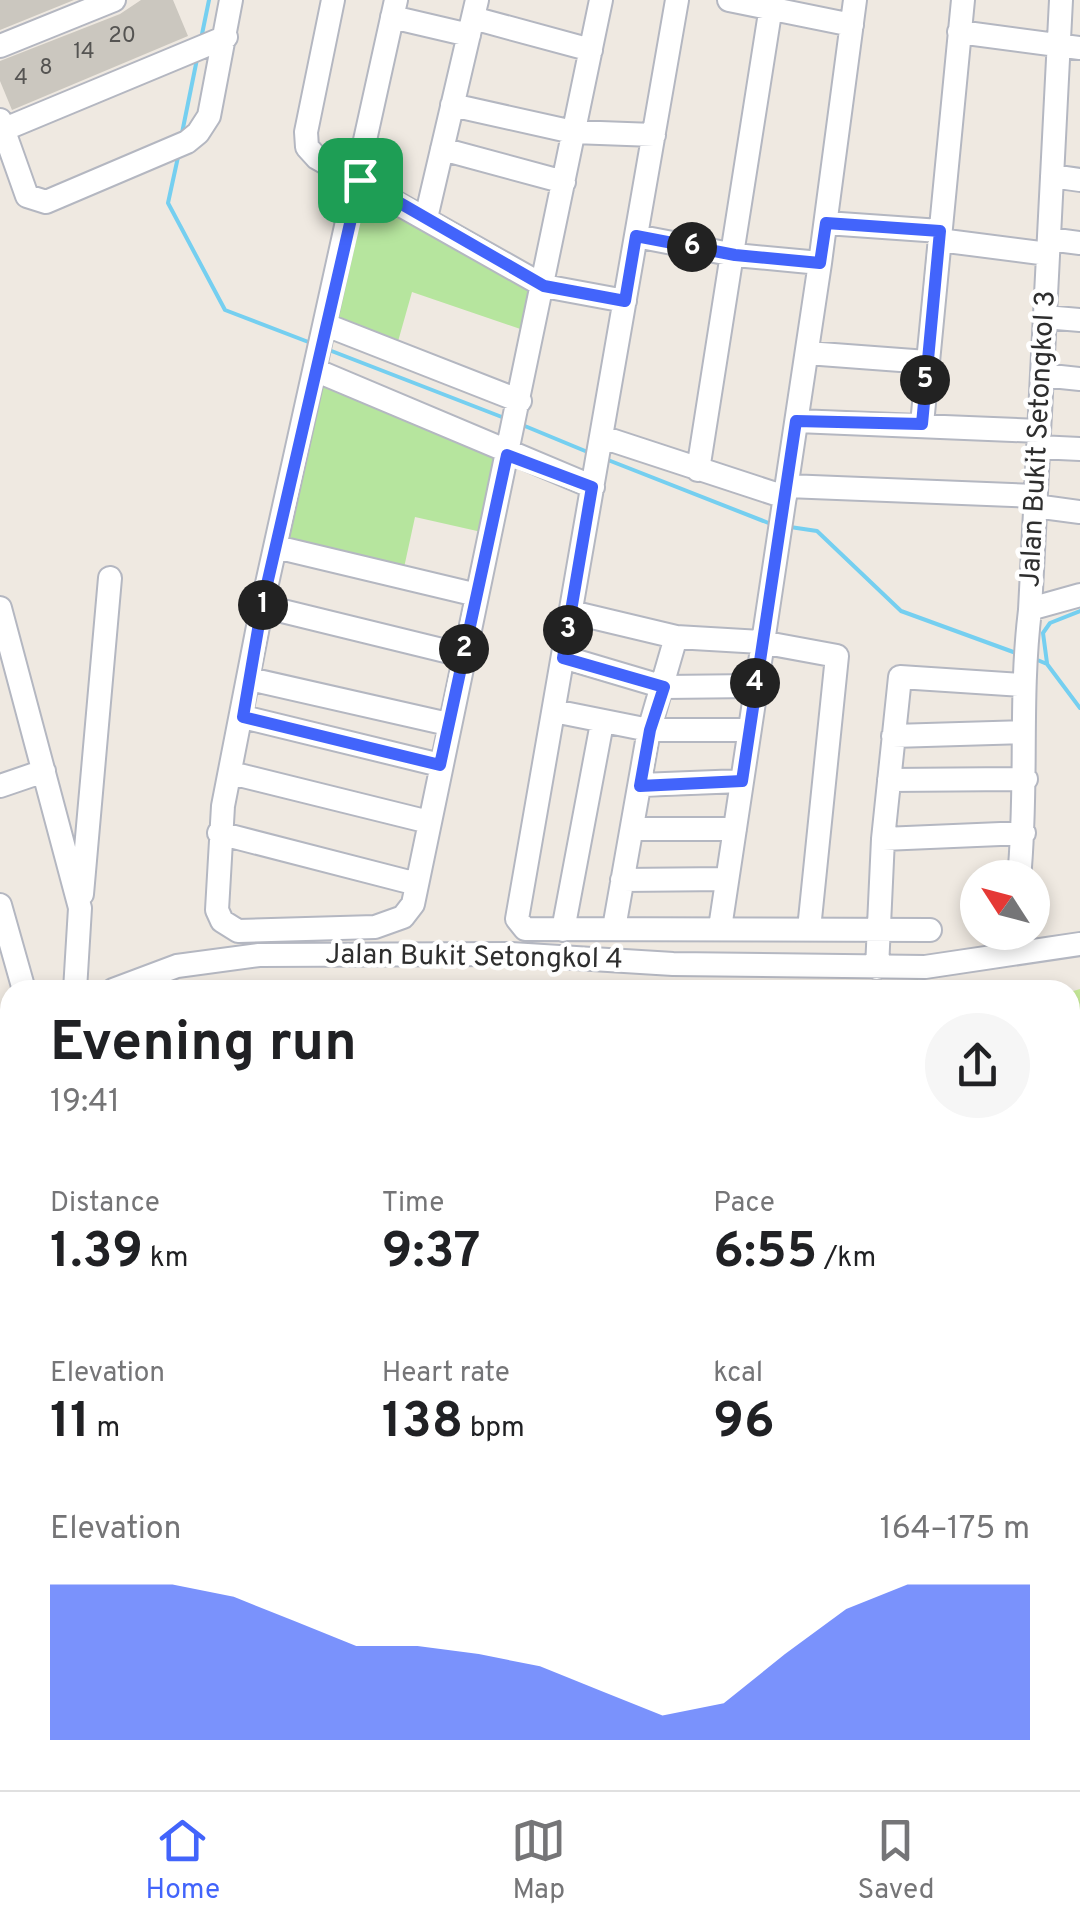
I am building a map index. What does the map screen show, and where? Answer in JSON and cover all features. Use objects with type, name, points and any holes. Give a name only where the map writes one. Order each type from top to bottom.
[{"type":"street","points":[[224,38],[1,127],[27,196],[46,202],[179,145],[209,116],[224,38],[231,0]]},
{"type":"street","points":[[334,0],[306,132],[308,147],[317,158],[544,286],[625,301]]},
{"type":"street","points":[[591,50],[473,18],[394,8],[360,180],[262,606],[223,806],[218,910],[222,921],[238,931],[375,927],[404,917],[415,894],[462,655],[544,286],[573,132],[591,50],[600,0]]},
{"type":"street","points":[[677,0],[518,918],[525,929],[930,930]]},
{"type":"street","points":[[729,0],[772,5],[852,25]]},
{"type":"street","points":[[720,928],[826,223],[855,0]]},
{"type":"street","points":[[922,424],[963,0]]},
{"type":"street","name":"Jalan Bukit Setongkol 3","points":[[1021,860],[1026,778],[1022,674],[1030,610],[1056,110],[1069,47],[1061,0]]},
{"type":"street","points":[[0,46],[103,2]]},
{"type":"street","points":[[698,470],[772,5]]},
{"type":"street","points":[[426,218],[473,18]]},
{"type":"street","points":[[959,32],[1069,47]]},
{"type":"street","points":[[452,105],[573,132],[654,134]]},
{"type":"street","points":[[1056,110],[1080,113]]},
{"type":"street","points":[[442,149],[564,182]]},
{"type":"street","points":[[1052,176],[1080,180]]},
{"type":"street","points":[[826,223],[1048,247],[1080,243]]},
{"type":"street","points":[[636,236],[735,255],[820,263]]},
{"type":"street","points":[[1045,317],[1080,320]]},
{"type":"street","points":[[320,349],[514,428],[593,483]]},
{"type":"street","points":[[320,349],[514,428]]},
{"type":"street","points":[[807,353],[927,362]]},
{"type":"street","points":[[1042,375],[1080,379]]},
{"type":"street","points":[[796,421],[922,424],[1038,438],[1080,449]]},
{"type":"street","points":[[601,438],[786,494],[1036,501],[1080,512]]},
{"type":"street","points":[[276,547],[477,595]]},
{"type":"street","points":[[76,980],[110,578]]},
{"type":"street","points":[[1030,610],[1080,595]]},
{"type":"street","points":[[262,606],[462,655]]},
{"type":"street","points":[[0,608],[80,908]]},
{"type":"street","points":[[571,612],[676,637],[761,642],[839,658],[808,930]]},
{"type":"street","points":[[614,928],[650,730],[676,637]]},
{"type":"street","points":[[563,658],[664,687],[755,686]]},
{"type":"street","points":[[877,968],[883,839],[900,676],[1022,674]]},
{"type":"street","points":[[250,679],[448,724]]},
{"type":"street","points":[[554,711],[650,730],[749,730]]},
{"type":"street","points":[[243,717],[440,765]]},
{"type":"street","points":[[563,930],[602,723]]},
{"type":"street","points":[[893,736],[1023,732]]},
{"type":"street","points":[[0,786],[44,770]]},
{"type":"street","points":[[231,773],[429,822]]},
{"type":"street","points":[[888,780],[1026,778]]},
{"type":"street","points":[[640,786],[742,781]]},
{"type":"street","points":[[632,829],[734,829]]},
{"type":"street","points":[[219,833],[415,894]]},
{"type":"street","points":[[883,839],[1024,833]]},
{"type":"street","points":[[622,880],[728,878]]},
{"type":"street","points":[[0,905],[21,980]]},
{"type":"street","name":"Jalan Bukit Setongkol 4","points":[[1050,944],[1080,944]]},
{"type":"street","name":"Jalan Bukit Setongkol 4","points":[[139,980],[177,966],[259,955],[511,954],[673,964],[877,968],[928,979],[996,950]]},
{"type":"green space","points":[[360,180],[544,286],[535,334],[412,292],[397,345],[336,321]]},
{"type":"green space","points":[[315,370],[499,458],[486,533],[415,517],[402,577],[276,547]]},
{"type":"building","points":[[0,0],[74,0],[0,30]]},
{"type":"building","points":[[141,0],[173,0],[188,36],[12,110],[0,81],[0,61],[120,14]]},
{"type":"waterway","points":[[201,39],[209,0]]},
{"type":"waterway","points":[[182,133],[197,59]]},
{"type":"waterway","points":[[178,157],[168,203],[225,310],[311,343]]},
{"type":"waterway","points":[[329,350],[507,419]]},
{"type":"waterway","points":[[520,424],[590,453]]},
{"type":"waterway","points":[[608,460],[771,524]]},
{"type":"waterway","points":[[790,527],[817,531],[901,611],[1016,653]]},
{"type":"waterway","points":[[1047,663],[1043,633],[1050,623],[1080,611]]},
{"type":"waterway","points":[[1035,659],[1047,664],[1080,708]]},
{"type":"route","points":[[360,180],[544,286],[625,301],[636,236],[735,255],[820,263],[826,223],[940,231],[922,424],[796,421],[742,781],[640,786],[650,730],[664,687],[563,658],[592,487],[507,455],[440,765],[243,717],[262,606],[360,180]]}]
